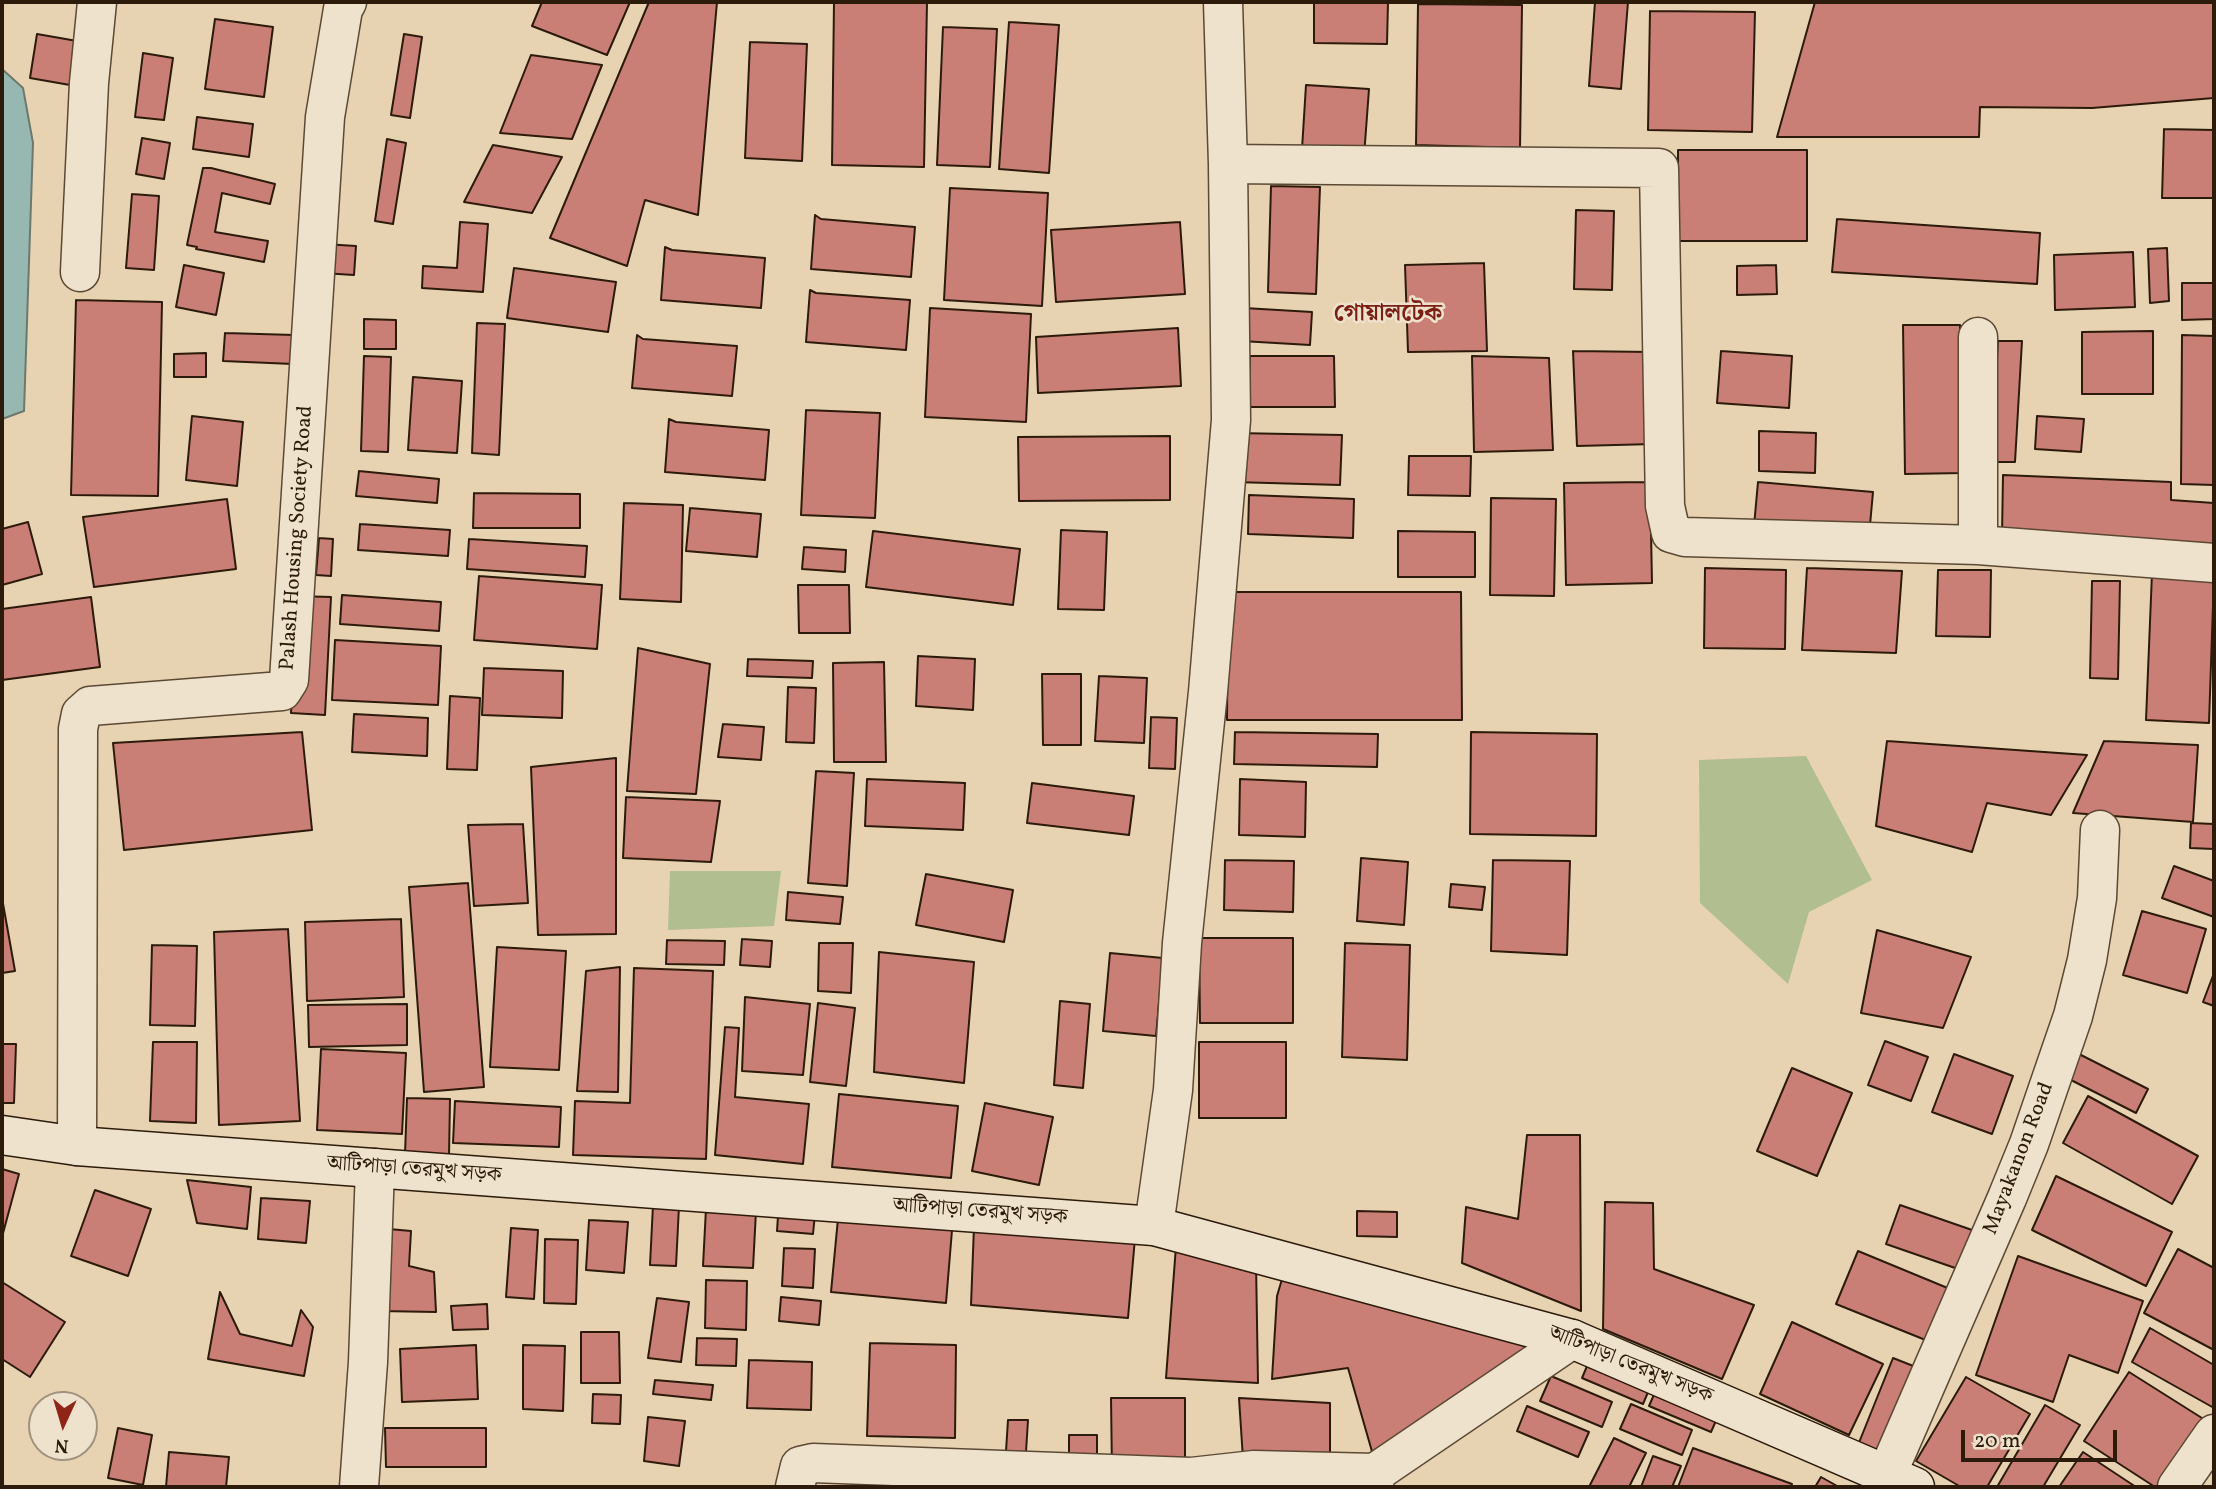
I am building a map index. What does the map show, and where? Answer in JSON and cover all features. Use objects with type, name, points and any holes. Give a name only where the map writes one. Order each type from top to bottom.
[{"type":"street","points":[[80,272],[89,83],[96,2]]},
{"type":"street","name":"Palash Housing Society Road","points":[[77,1146],[78,742],[81,714],[90,706],[282,691],[289,680],[325,117],[343,9],[347,2]]},
{"type":"street","points":[[1154,1226],[1173,1090],[1182,943],[1208,692],[1231,420],[1223,2]]},
{"type":"street","points":[[1228,164],[1659,168],[1665,506],[1671,533],[1685,537],[1978,545],[2214,564]]},
{"type":"street","points":[[1978,337],[1978,545]]},
{"type":"street","name":"Mayakanon Road","points":[[1901,1480],[2073,1016],[2087,960],[2097,898],[2100,830]]},
{"type":"street","name":"আটিপাড়া তেরমুখ সড়ক","points":[[2,1135],[77,1146],[1154,1226],[1572,1339],[1901,1480]]},
{"type":"street","points":[[359,1487],[368,1362],[375,1168]]},
{"type":"street","points":[[795,1487],[800,1466],[813,1463],[1191,1477],[1254,1470],[1375,1480],[1572,1339]]},
{"type":"street","points":[[2177,1487],[2214,1434]]},
{"type":"green space","points":[[1806,756],[1872,880],[1809,912],[1788,984],[1700,903],[1699,760]]},
{"type":"green space","points":[[670,871],[781,871],[774,926],[668,930]]},
{"type":"water","points":[[2,69],[23,88],[33,143],[24,411],[2,419]]},
{"type":"building","points":[[542,2],[630,2],[607,55],[532,26]]},
{"type":"building","points":[[649,2],[717,2],[698,215],[645,200],[627,266],[550,238]]},
{"type":"building","points":[[834,2],[927,2],[924,167],[832,165]]},
{"type":"building","points":[[1314,2],[1388,2],[1387,44],[1314,43]]},
{"type":"building","points":[[1595,2],[1628,2],[1621,89],[1589,86]]},
{"type":"building","points":[[1815,2],[2214,2],[2214,98],[2092,108],[1980,107],[1979,137],[1777,137]]},
{"type":"building","points":[[1418,4],[1522,5],[1520,148],[1416,145]]},
{"type":"building","points":[[1650,11],[1755,12],[1752,132],[1648,130]]},
{"type":"building","points":[[215,19],[273,27],[264,97],[205,89]]},
{"type":"building","points":[[1009,22],[1059,25],[1049,173],[999,169]]},
{"type":"building","points":[[943,27],[997,29],[990,167],[937,165]]},
{"type":"building","points":[[37,34],[77,41],[70,85],[30,78]]},
{"type":"building","points":[[404,34],[422,37],[410,118],[391,115]]},
{"type":"building","points":[[750,42],[807,44],[802,161],[745,158]]},
{"type":"building","points":[[143,53],[173,58],[164,120],[135,117]]},
{"type":"building","points":[[531,55],[602,65],[572,139],[500,133]]},
{"type":"building","points":[[1306,85],[1369,89],[1363,170],[1301,165]]},
{"type":"building","points":[[197,117],[253,124],[249,157],[193,149]]},
{"type":"building","points":[[2164,129],[2214,130],[2214,198],[2162,198]]},
{"type":"building","points":[[142,138],[170,143],[164,179],[136,174]]},
{"type":"building","points":[[387,139],[406,143],[393,224],[375,221]]},
{"type":"building","points":[[493,145],[562,157],[532,213],[464,202]]},
{"type":"building","points":[[1678,150],[1807,150],[1807,241],[1678,241]]},
{"type":"building","points":[[203,168],[275,184],[270,204],[222,193],[215,232],[268,241],[264,262],[187,245]]},
{"type":"building","points":[[1271,186],[1320,187],[1316,294],[1268,292]]},
{"type":"building","points":[[950,188],[1048,193],[1042,306],[944,300]]},
{"type":"building","points":[[132,194],[159,196],[154,270],[126,268]]},
{"type":"building","points":[[1576,210],[1614,211],[1612,290],[1574,289]]},
{"type":"building","points":[[815,215],[821,219],[915,227],[911,277],[811,269]]},
{"type":"building","points":[[1837,219],[2040,233],[2037,284],[1832,272]]},
{"type":"building","points":[[460,222],[488,224],[483,292],[422,288],[423,266],[457,268]]},
{"type":"building","points":[[1180,222],[1185,294],[1056,302],[1051,230]]},
{"type":"building","points":[[324,244],[356,246],[354,275],[322,273]]},
{"type":"building","points":[[665,247],[672,250],[765,258],[761,308],[661,300]]},
{"type":"building","points":[[2167,248],[2169,301],[2150,303],[2148,249]]},
{"type":"building","points":[[2133,252],[2135,307],[2055,310],[2054,255]]},
{"type":"building","points":[[1484,263],[1487,351],[1408,352],[1405,265]]},
{"type":"building","points":[[184,265],[224,273],[216,315],[176,307]]},
{"type":"building","points":[[1776,265],[1777,294],[1737,295],[1737,266]]},
{"type":"building","points":[[514,268],[616,282],[608,332],[507,318]]},
{"type":"building","points":[[2182,283],[2214,283],[2214,319],[2182,320]]},
{"type":"building","points":[[810,290],[816,293],[910,300],[906,350],[806,342]]},
{"type":"building","points":[[76,300],[162,302],[158,496],[71,495]]},
{"type":"building","points":[[930,308],[1031,314],[1026,422],[925,417]]},
{"type":"building","points":[[1244,308],[1312,312],[1310,345],[1241,341]]},
{"type":"building","points":[[364,319],[396,320],[396,349],[364,349]]},
{"type":"building","points":[[477,323],[505,324],[499,455],[472,453]]},
{"type":"building","points":[[1903,325],[1960,325],[1963,473],[1905,474]]},
{"type":"building","points":[[1178,328],[1181,386],[1038,393],[1036,337]]},
{"type":"building","points":[[2153,331],[2153,394],[2082,394],[2082,332]]},
{"type":"building","points":[[225,333],[294,335],[293,364],[223,361]]},
{"type":"building","points":[[637,335],[643,339],[737,346],[732,396],[632,388]]},
{"type":"building","points":[[2182,335],[2214,336],[2214,485],[2181,484]]},
{"type":"building","points":[[1998,341],[2022,341],[2015,462],[1991,462]]},
{"type":"building","points":[[1573,351],[1651,352],[1654,444],[1577,446]]},
{"type":"building","points":[[1721,351],[1792,356],[1789,408],[1717,403]]},
{"type":"building","points":[[206,353],[206,377],[174,377],[174,354]]},
{"type":"building","points":[[364,356],[391,357],[388,452],[361,451]]},
{"type":"building","points":[[1250,356],[1334,356],[1335,407],[1249,407]]},
{"type":"building","points":[[1472,356],[1549,358],[1553,450],[1474,452]]},
{"type":"building","points":[[413,377],[462,381],[457,453],[408,450]]},
{"type":"building","points":[[806,410],[880,413],[875,518],[801,515]]},
{"type":"building","points":[[192,416],[243,422],[237,486],[186,480]]},
{"type":"building","points":[[2037,416],[2084,419],[2081,452],[2035,449]]},
{"type":"building","points":[[669,419],[676,422],[769,430],[765,480],[665,472]]},
{"type":"building","points":[[1759,431],[1816,433],[1815,473],[1759,471]]},
{"type":"building","points":[[1235,433],[1342,435],[1340,485],[1234,482]]},
{"type":"building","points":[[1170,436],[1170,500],[1019,501],[1018,437]]},
{"type":"building","points":[[1409,456],[1471,456],[1470,496],[1408,495]]},
{"type":"building","points":[[359,471],[439,479],[437,503],[356,496]]},
{"type":"building","points":[[2003,475],[2171,482],[2171,500],[2214,503],[2214,548],[2002,535]]},
{"type":"building","points":[[1650,482],[1652,583],[1566,585],[1564,483]]},
{"type":"building","points":[[1758,482],[1873,492],[1869,536],[1754,526]]},
{"type":"building","points":[[474,493],[580,494],[580,528],[473,528]]},
{"type":"building","points":[[1249,495],[1354,499],[1353,538],[1248,534]]},
{"type":"building","points":[[1491,498],[1556,499],[1554,596],[1490,595]]},
{"type":"building","points":[[227,499],[236,569],[94,587],[83,517]]},
{"type":"building","points":[[624,503],[683,505],[681,602],[620,599]]},
{"type":"building","points":[[690,508],[761,514],[757,557],[686,551]]},
{"type":"building","points":[[28,522],[42,574],[2,585],[2,529]]},
{"type":"building","points":[[360,524],[450,530],[448,556],[358,550]]},
{"type":"building","points":[[1061,530],[1107,532],[1104,610],[1058,609]]},
{"type":"building","points":[[873,531],[1020,549],[1013,605],[866,587]]},
{"type":"building","points":[[1398,531],[1475,532],[1475,577],[1398,577]]},
{"type":"building","points":[[319,538],[333,539],[331,576],[316,575]]},
{"type":"building","points":[[469,539],[587,546],[585,577],[467,569]]},
{"type":"building","points":[[804,547],[846,550],[845,572],[802,569]]},
{"type":"building","points":[[1705,568],[1786,570],[1785,649],[1704,648]]},
{"type":"building","points":[[1807,568],[1902,571],[1896,653],[1802,650]]},
{"type":"building","points":[[1938,570],[1991,570],[1990,637],[1936,636]]},
{"type":"building","points":[[2152,573],[2214,576],[2209,723],[2146,720]]},
{"type":"building","points":[[479,576],[602,585],[597,649],[474,640]]},
{"type":"building","points":[[2092,581],[2120,581],[2118,679],[2090,678]]},
{"type":"building","points":[[798,585],[849,585],[850,633],[799,633]]},
{"type":"building","points":[[1228,592],[1461,592],[1462,720],[1227,720]]},
{"type":"building","points":[[342,595],[441,602],[439,631],[340,624]]},
{"type":"building","points":[[296,596],[331,597],[325,715],[291,713]]},
{"type":"building","points":[[91,597],[100,667],[2,680],[2,609]]},
{"type":"building","points":[[335,640],[441,646],[438,705],[332,700]]},
{"type":"building","points":[[638,648],[710,664],[696,794],[627,791]]},
{"type":"building","points":[[918,656],[975,659],[973,710],[916,706]]},
{"type":"building","points":[[748,659],[813,661],[812,678],[747,676]]},
{"type":"building","points":[[884,662],[886,762],[834,762],[833,663]]},
{"type":"building","points":[[484,668],[563,671],[562,718],[482,715]]},
{"type":"building","points":[[1042,674],[1081,674],[1081,745],[1043,745]]},
{"type":"building","points":[[1099,676],[1147,678],[1144,743],[1095,741]]},
{"type":"building","points":[[788,687],[816,688],[814,743],[786,742]]},
{"type":"building","points":[[450,696],[480,698],[477,770],[447,769]]},
{"type":"building","points":[[354,714],[428,718],[427,756],[352,752]]},
{"type":"building","points":[[1151,717],[1177,718],[1175,769],[1149,768]]},
{"type":"building","points":[[723,724],[764,727],[761,760],[718,757]]},
{"type":"building","points":[[302,732],[312,830],[124,850],[113,743]]},
{"type":"building","points":[[1235,732],[1378,734],[1377,767],[1234,764]]},
{"type":"building","points":[[1471,732],[1597,734],[1596,836],[1470,834]]},
{"type":"building","points":[[1887,741],[2087,755],[2051,815],[1987,803],[1972,852],[1876,826]]},
{"type":"building","points":[[2104,741],[2198,745],[2193,822],[2073,813]]},
{"type":"building","points":[[616,758],[616,934],[538,935],[531,767]]},
{"type":"building","points":[[816,771],[854,773],[847,886],[808,883]]},
{"type":"building","points":[[867,779],[965,783],[963,830],[865,826]]},
{"type":"building","points":[[1240,779],[1306,782],[1305,837],[1239,835]]},
{"type":"building","points":[[1032,783],[1134,796],[1129,835],[1027,823]]},
{"type":"building","points":[[626,797],[720,801],[711,862],[623,858]]},
{"type":"building","points":[[2191,823],[2214,824],[2214,849],[2190,848]]},
{"type":"building","points":[[523,824],[528,903],[474,906],[468,825]]},
{"type":"building","points":[[1361,858],[1408,862],[1404,925],[1357,921]]},
{"type":"building","points":[[1225,860],[1294,861],[1293,912],[1224,910]]},
{"type":"building","points":[[1493,860],[1570,861],[1567,955],[1491,951]]},
{"type":"building","points":[[2174,866],[2214,881],[2214,917],[2162,898]]},
{"type":"building","points":[[926,874],[1013,890],[1004,942],[916,925]]},
{"type":"building","points":[[468,883],[484,1087],[424,1092],[409,887]]},
{"type":"building","points":[[1451,884],[1485,887],[1482,910],[1449,907]]},
{"type":"building","points":[[788,892],[843,897],[840,924],[786,920]]},
{"type":"building","points":[[2,898],[15,971],[2,973]]},
{"type":"building","points":[[2142,911],[2206,929],[2187,993],[2123,975]]},
{"type":"building","points":[[401,919],[404,997],[307,1001],[305,922]]},
{"type":"building","points":[[288,929],[300,1121],[219,1125],[214,932]]},
{"type":"building","points":[[1877,930],[1971,957],[1943,1028],[1861,1013]]},
{"type":"building","points":[[1199,938],[1293,938],[1293,1023],[1200,1023]]},
{"type":"building","points":[[742,939],[772,941],[770,967],[740,965]]},
{"type":"building","points":[[667,940],[725,941],[724,965],[666,964]]},
{"type":"building","points":[[819,943],[853,943],[851,993],[818,991]]},
{"type":"building","points":[[1345,943],[1410,945],[1407,1060],[1342,1057]]},
{"type":"building","points":[[152,945],[197,946],[195,1026],[150,1025]]},
{"type":"building","points":[[497,947],[566,951],[559,1070],[490,1067]]},
{"type":"building","points":[[879,952],[974,962],[964,1083],[874,1072]]},
{"type":"building","points":[[1110,953],[1163,958],[1156,1036],[1103,1031]]},
{"type":"building","points":[[620,967],[618,1092],[577,1091],[586,971]]},
{"type":"building","points":[[634,968],[713,971],[706,1159],[573,1155],[575,1101],[630,1103]]},
{"type":"building","points":[[2214,973],[2214,1006],[2203,1002]]},
{"type":"building","points":[[745,997],[810,1004],[803,1075],[742,1071]]},
{"type":"building","points":[[1060,1001],[1090,1004],[1083,1088],[1054,1085]]},
{"type":"building","points":[[818,1003],[855,1008],[846,1086],[810,1082]]},
{"type":"building","points":[[407,1004],[407,1045],[309,1047],[308,1005]]},
{"type":"building","points":[[725,1027],[739,1028],[735,1097],[809,1104],[803,1164],[715,1155]]},
{"type":"building","points":[[1885,1041],[1928,1057],[1911,1101],[1868,1085]]},
{"type":"building","points":[[153,1042],[197,1042],[196,1123],[150,1121]]},
{"type":"building","points":[[1199,1042],[1286,1042],[1286,1118],[1199,1118]]},
{"type":"building","points":[[2,1044],[16,1044],[14,1103],[2,1103]]},
{"type":"building","points":[[321,1049],[406,1053],[402,1134],[317,1130]]},
{"type":"building","points":[[1954,1054],[2013,1076],[1992,1134],[1932,1112]]},
{"type":"building","points":[[2079,1054],[2148,1089],[2136,1113],[2067,1078]]},
{"type":"building","points":[[1792,1068],[1852,1093],[1817,1176],[1757,1151]]},
{"type":"building","points":[[839,1094],[958,1106],[951,1178],[832,1167]]},
{"type":"building","points":[[2088,1096],[2198,1156],[2172,1204],[2063,1143]]},
{"type":"building","points":[[407,1098],[450,1099],[449,1156],[405,1154]]},
{"type":"building","points":[[455,1101],[561,1107],[559,1147],[453,1143]]},
{"type":"building","points":[[985,1103],[1053,1117],[1039,1185],[972,1171]]},
{"type":"building","points":[[1527,1135],[1580,1135],[1581,1311],[1462,1263],[1466,1207],[1518,1219]]},
{"type":"building","points":[[2,1169],[19,1174],[2,1237]]},
{"type":"building","points":[[2056,1176],[2172,1232],[2146,1286],[2032,1230]]},
{"type":"building","points":[[187,1180],[251,1187],[247,1229],[197,1223]]},
{"type":"building","points":[[707,1189],[757,1192],[753,1268],[703,1266]]},
{"type":"building","points":[[95,1190],[151,1209],[128,1276],[71,1256]]},
{"type":"building","points":[[261,1198],[310,1201],[306,1243],[258,1239]]},
{"type":"building","points":[[779,1201],[816,1204],[813,1234],[777,1231]]},
{"type":"building","points":[[1605,1202],[1653,1203],[1654,1269],[1754,1305],[1722,1379],[1603,1329]]},
{"type":"building","points":[[653,1205],[679,1206],[676,1266],[650,1265]]},
{"type":"building","points":[[1900,1205],[1972,1230],[1958,1269],[1886,1244]]},
{"type":"building","points":[[839,1208],[953,1218],[946,1303],[831,1292]]},
{"type":"building","points":[[1357,1211],[1397,1212],[1397,1237],[1357,1236]]},
{"type":"building","points":[[589,1220],[628,1222],[624,1273],[586,1270]]},
{"type":"building","points":[[974,1226],[1135,1238],[1128,1318],[971,1305]]},
{"type":"building","points":[[511,1228],[538,1230],[534,1299],[506,1297]]},
{"type":"building","points":[[389,1229],[411,1231],[409,1266],[434,1272],[436,1312],[380,1311]]},
{"type":"building","points":[[545,1239],[578,1240],[576,1304],[544,1303]]},
{"type":"building","points":[[1176,1246],[1256,1262],[1258,1383],[1166,1378]]},
{"type":"building","points":[[784,1248],[815,1249],[813,1288],[782,1286]]},
{"type":"building","points":[[2178,1249],[2214,1268],[2214,1350],[2144,1313]]},
{"type":"building","points":[[1858,1251],[1950,1289],[1928,1341],[1836,1304]]},
{"type":"building","points":[[2018,1256],[2143,1301],[2118,1373],[2069,1355],[2053,1402],[1976,1375]]},
{"type":"building","points":[[1285,1269],[1547,1347],[1373,1455],[1348,1368],[1272,1379],[1277,1296]]},
{"type":"building","points":[[706,1280],[747,1281],[746,1330],[705,1328]]},
{"type":"building","points":[[2,1282],[65,1322],[30,1377],[2,1359]]},
{"type":"building","points":[[220,1292],[240,1334],[292,1346],[301,1310],[313,1327],[304,1376],[208,1359]]},
{"type":"building","points":[[781,1297],[821,1301],[819,1325],[779,1321]]},
{"type":"building","points":[[657,1298],[689,1302],[681,1362],[648,1358]]},
{"type":"building","points":[[487,1304],[488,1329],[453,1330],[451,1306]]},
{"type":"building","points":[[1792,1322],[1883,1364],[1849,1435],[1760,1394]]},
{"type":"building","points":[[2150,1328],[2214,1365],[2214,1408],[2132,1362]]},
{"type":"building","points":[[581,1332],[619,1332],[620,1383],[581,1383]]},
{"type":"building","points":[[697,1338],[737,1339],[736,1366],[696,1365]]},
{"type":"building","points":[[870,1343],[956,1345],[955,1438],[867,1436]]},
{"type":"building","points":[[476,1345],[478,1399],[402,1402],[400,1349]]},
{"type":"building","points":[[523,1345],[565,1346],[563,1411],[523,1409]]},
{"type":"building","points":[[1593,1352],[1654,1378],[1643,1404],[1582,1378]]},
{"type":"building","points":[[1893,1358],[1926,1371],[1889,1463],[1856,1450]]},
{"type":"building","points":[[749,1360],[812,1362],[811,1410],[747,1408]]},
{"type":"building","points":[[2129,1372],[2213,1425],[2172,1487],[2155,1487],[2084,1441]]},
{"type":"building","points":[[1551,1376],[1612,1402],[1602,1427],[1540,1401]]},
{"type":"building","points":[[1966,1377],[2030,1414],[1987,1487],[1961,1487],[1916,1461]]},
{"type":"building","points":[[655,1380],[713,1385],[711,1400],[653,1394]]},
{"type":"building","points":[[1660,1381],[1722,1407],[1711,1432],[1649,1406]]},
{"type":"building","points":[[593,1394],[621,1395],[620,1424],[592,1423]]},
{"type":"building","points":[[1111,1398],[1185,1398],[1185,1473],[1112,1473]]},
{"type":"building","points":[[1239,1398],[1330,1403],[1330,1457],[1243,1459]]},
{"type":"building","points":[[1631,1404],[1692,1430],[1682,1455],[1620,1429]]},
{"type":"building","points":[[2045,1405],[2080,1425],[2043,1487],[1997,1487]]},
{"type":"building","points":[[1527,1406],[1589,1432],[1578,1457],[1517,1431]]},
{"type":"building","points":[[648,1417],[685,1421],[679,1466],[644,1461]]},
{"type":"building","points":[[1008,1420],[1028,1420],[1026,1452],[1006,1451]]},
{"type":"building","points":[[118,1428],[152,1435],[143,1485],[108,1478]]},
{"type":"building","points":[[385,1428],[486,1428],[486,1467],[386,1467]]},
{"type":"building","points":[[1069,1435],[1097,1435],[1097,1457],[1069,1457]]},
{"type":"building","points":[[1614,1438],[1646,1453],[1629,1487],[1589,1487]]},
{"type":"building","points":[[1693,1448],[1792,1484],[1791,1487],[1678,1487]]},
{"type":"building","points":[[169,1452],[229,1457],[226,1487],[166,1487]]},
{"type":"building","points":[[2083,1452],[2136,1487],[2059,1487]]},
{"type":"building","points":[[1653,1456],[1681,1466],[1672,1487],[1641,1487]]},
{"type":"building","points":[[1821,1477],[1839,1487],[1815,1487]]},
{"type":"district","name":"গোয়ালটেক","points":[[1388,316]]}]
